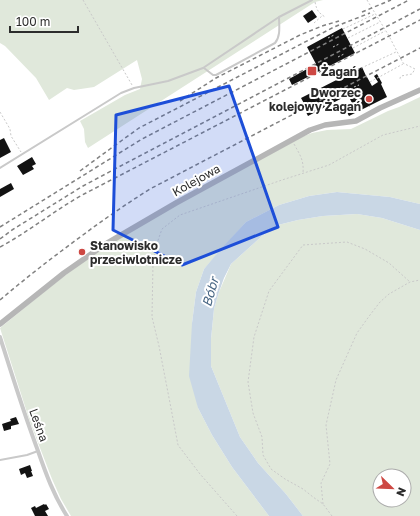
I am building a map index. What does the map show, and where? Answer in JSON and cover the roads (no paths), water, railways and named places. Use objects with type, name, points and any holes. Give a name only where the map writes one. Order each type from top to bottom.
[{"type":"street","name":"Kolejowa","points":[[0,324],[64,273],[104,245],[176,203],[310,130],[325,125],[356,121],[380,108],[420,90]]},
{"type":"street","name":"Leśna","points":[[0,337],[22,409],[55,496],[67,516]]},
{"type":"lane","points":[[0,168],[121,93],[134,88],[168,81],[204,68],[279,17],[312,0]]},
{"type":"lane","points":[[204,68],[210,74],[216,75],[275,43],[278,40],[279,17]]},
{"type":"lane","points":[[0,460],[27,455],[38,451]]},
{"type":"water","name":"Bóbr","points":[[337,192],[390,197],[420,204],[420,230],[382,218],[357,214],[323,216],[278,225],[262,236],[231,264],[224,278],[214,309],[211,339],[211,366],[240,437],[258,463],[286,494],[303,516],[269,516],[232,467],[212,435],[198,408],[189,376],[192,323],[196,292],[204,269],[246,222],[279,205],[309,196]]},
{"type":"railway","points":[[362,12],[391,0]]},
{"type":"railway","points":[[0,227],[142,139],[409,0]]},
{"type":"railway","points":[[0,239],[83,186],[420,9]]},
{"type":"railway","points":[[80,171],[139,128],[334,27],[370,13]]},
{"type":"railway","points":[[0,247],[86,193],[420,20]]},
{"type":"railway","points":[[180,101],[216,78],[300,35],[339,21]]},
{"type":"railway","points":[[0,300],[76,240],[110,215],[150,189],[420,48]]},
{"type":"place","name":"Żagań","points":[[312,71]]},
{"type":"place","name":"Dworzec kolejowy Żagań","points":[[369,99]]},
{"type":"place","name":"Stanowisko przeciwlotnicze","points":[[82,252]]}]
